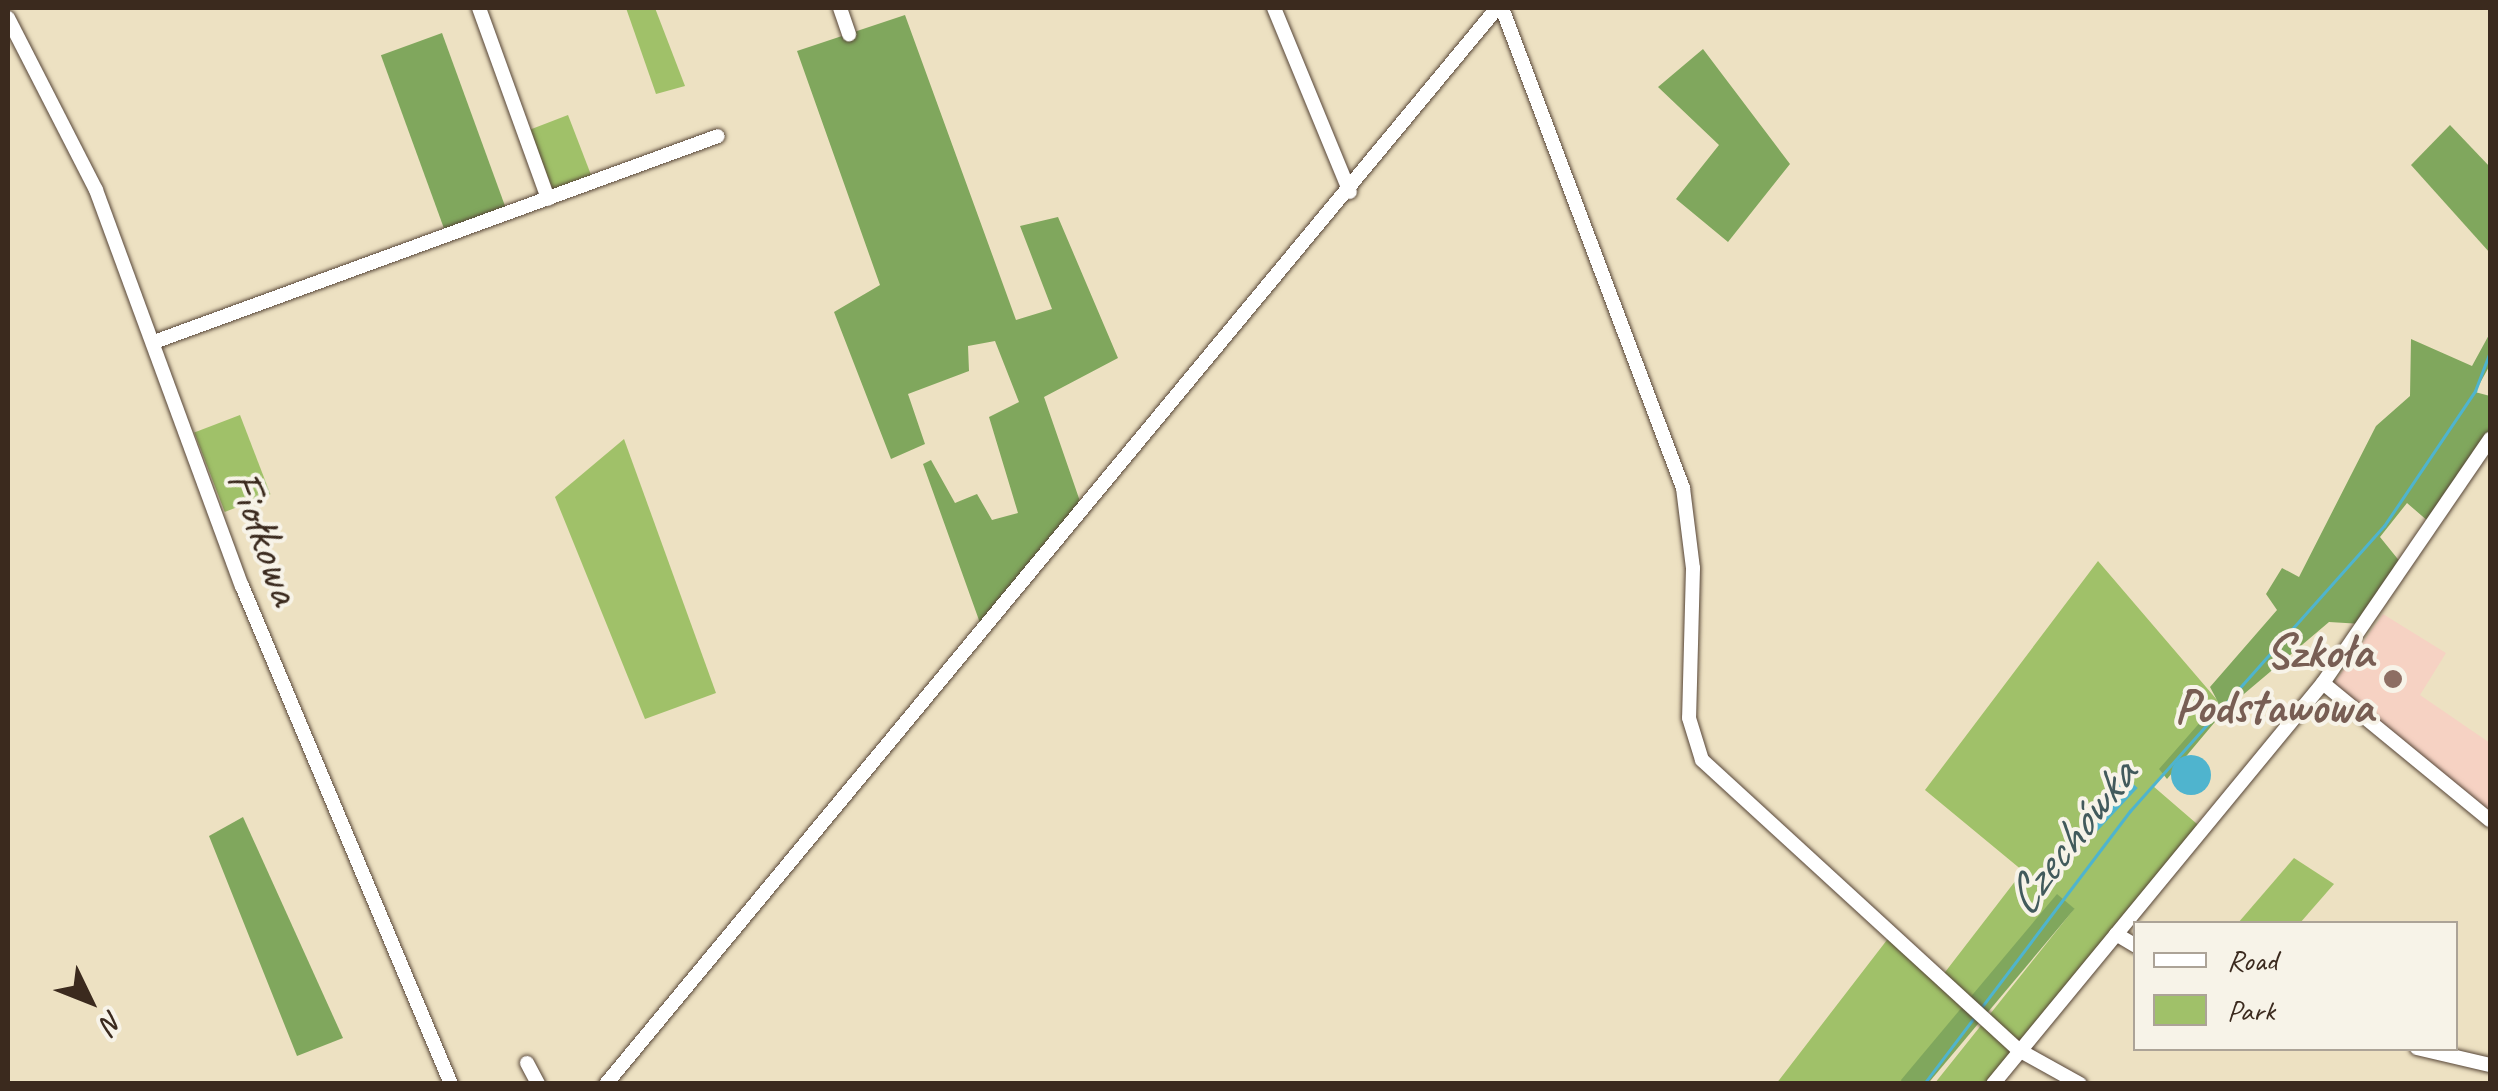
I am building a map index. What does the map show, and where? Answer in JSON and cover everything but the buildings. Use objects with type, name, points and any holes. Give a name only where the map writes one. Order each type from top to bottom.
[{"type":"street","points":[[479,8],[548,199]]},
{"type":"street","points":[[840,8],[849,34]]},
{"type":"street","points":[[1274,8],[1350,192]]},
{"type":"street","points":[[606,1084],[1499,8]]},
{"type":"street","points":[[1499,8],[1683,488],[1696,749],[2017,1050],[2080,1084]]},
{"type":"street","name":"Fiołkowa","points":[[8,18],[61,110],[154,342],[254,618],[451,1084]]},
{"type":"street","points":[[154,342],[718,136]]},
{"type":"street","points":[[1993,1084],[2017,1050],[2322,683],[2490,438]]},
{"type":"street","points":[[2322,683],[2490,820]]},
{"type":"street","points":[[2116,934],[2133,944]]},
{"type":"street","points":[[2430,1051],[2490,1065]]},
{"type":"street","points":[[527,1063],[538,1084]]},
{"type":"shaded area","points":[[2383,614],[2446,653],[2420,695],[2490,743],[2490,813],[2332,686]]},
{"type":"green space","points":[[626,8],[655,8],[685,86],[656,94]]},
{"type":"green space","points":[[905,15],[1016,320],[1052,309],[1020,226],[1058,217],[1118,358],[1044,397],[1083,510],[980,623],[923,464],[931,460],[955,503],[977,494],[992,520],[1018,513],[989,417],[1019,402],[995,341],[968,346],[969,371],[908,394],[925,444],[891,459],[834,312],[880,285],[797,51]]},
{"type":"green space","points":[[442,33],[507,211],[446,233],[381,55]]},
{"type":"green space","points":[[1703,49],[1790,164],[1728,242],[1676,199],[1719,145],[1658,87]]},
{"type":"green space","points":[[568,115],[592,177],[553,191],[530,130]]},
{"type":"green space","points":[[2450,125],[2490,167],[2490,253],[2411,165]]},
{"type":"green space","points":[[2490,333],[2490,365],[2475,392],[2490,396],[2490,433],[2429,522],[2407,503],[2380,537],[2401,563],[2362,624],[2329,622],[2225,710],[2167,779],[2159,769],[2218,702],[2210,687],[2277,610],[2266,594],[2282,568],[2299,577],[2376,426],[2410,396],[2411,339],[2472,366]]},
{"type":"green space","points":[[240,415],[270,494],[225,512],[194,433]]},
{"type":"green space","points":[[624,439],[716,693],[645,719],[555,497]]},
{"type":"green space","points":[[2098,561],[2218,701],[2153,786],[2204,830],[1989,1083],[1935,1083],[2074,909],[2057,895],[1905,1083],[1776,1084],[1890,936],[1939,980],[2023,871],[1925,790]]},
{"type":"green space","points":[[243,817],[343,1038],[297,1056],[209,836]]},
{"type":"green space","points":[[2294,858],[2334,884],[2302,921],[2240,921]]},
{"type":"green space","points":[[2057,894],[2075,909],[1928,1084],[1905,1084],[1901,1080]]},
{"type":"water","points":[[2191,755],[2205,761],[2211,775],[2205,789],[2191,795],[2177,789],[2171,775],[2177,761]]},
{"type":"water","points":[[2126,777],[2138,788],[2097,831],[2086,820]]},
{"type":"waterway","name":"Czechówka","points":[[1981,1008],[2130,811],[2384,526],[2475,391],[2490,352]]},
{"type":"waterway","name":"Czechówka","points":[[1924,1084],[1973,1019]]},
{"type":"place","name":"Szkoła Podstawowa","points":[[2393,679]]}]
